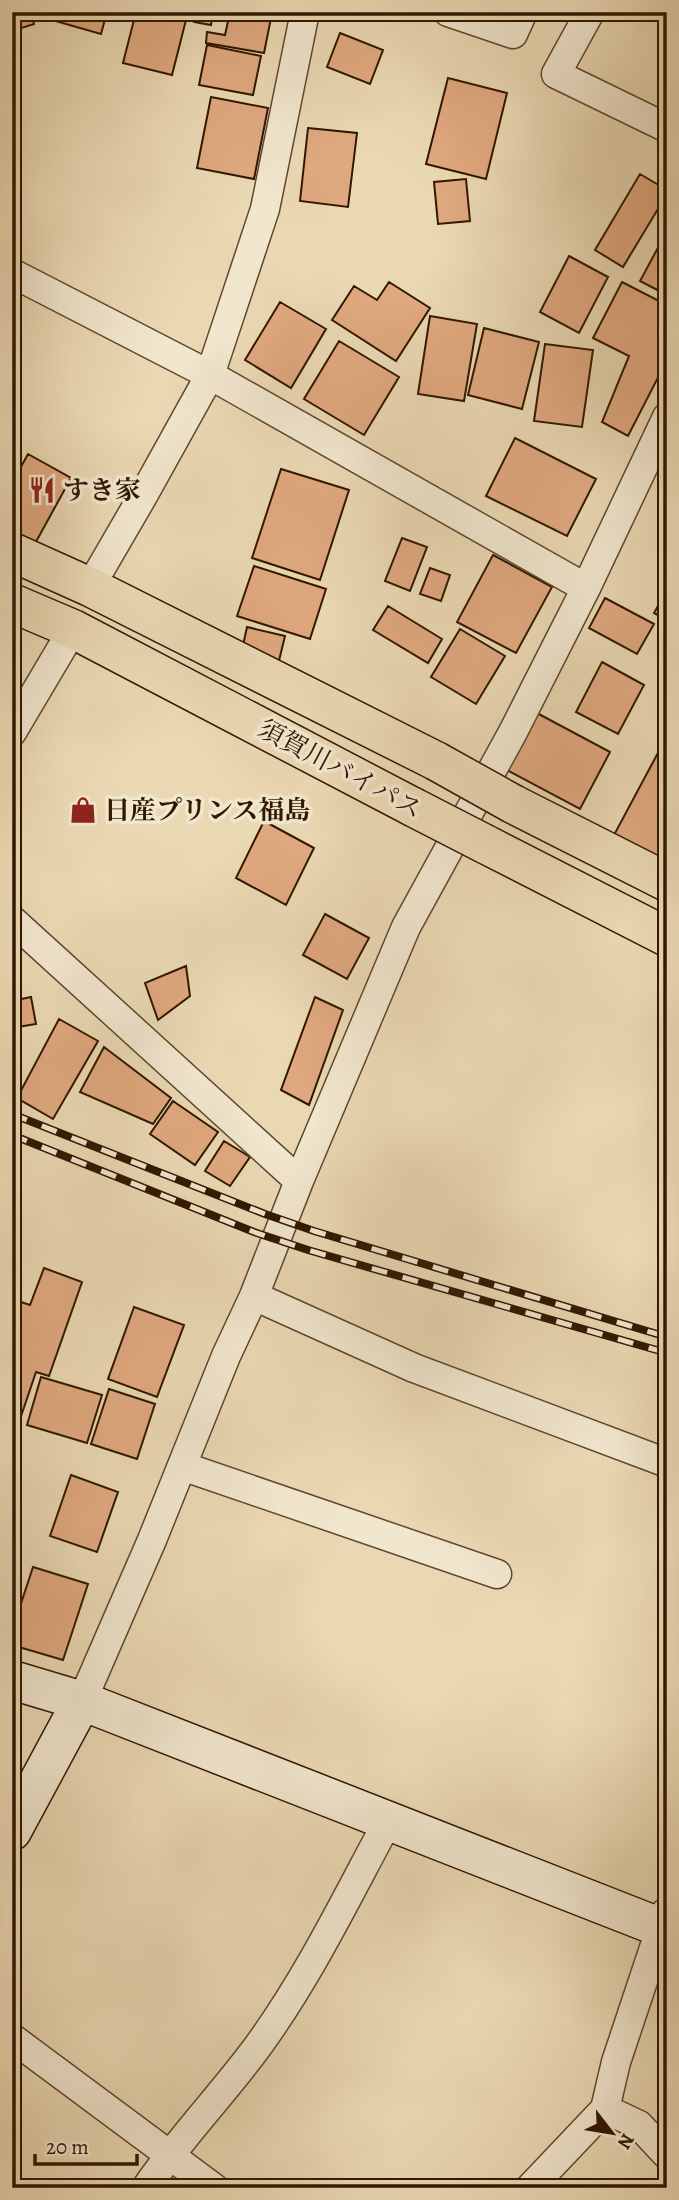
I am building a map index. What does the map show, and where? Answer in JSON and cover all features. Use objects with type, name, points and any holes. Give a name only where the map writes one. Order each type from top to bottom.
[{"type":"highway","name":"須賀川バイパス","points":[[12,552],[90,587],[436,761],[513,804],[667,882]]},
{"type":"highway","name":"須賀川バイパス","points":[[12,603],[73,629],[667,937]]},
{"type":"street","points":[[90,587],[210,375],[265,209],[305,12]]},
{"type":"street","points":[[448,12],[513,34],[523,12]]},
{"type":"street","points":[[590,12],[556,74],[667,128]]},
{"type":"street","points":[[12,273],[210,375],[586,588]]},
{"type":"street","points":[[12,1831],[82,1701],[152,1541],[226,1356],[254,1296],[299,1181],[407,927],[513,732],[586,588],[667,417]]},
{"type":"street","points":[[12,732],[73,629]]},
{"type":"street","points":[[12,920],[299,1181]]},
{"type":"street","points":[[254,1296],[414,1368],[667,1463]]},
{"type":"street","points":[[181,1466],[497,1574]]},
{"type":"street","points":[[12,1680],[82,1701],[388,1821],[665,1922],[616,2062],[606,2109],[530,2188]]},
{"type":"street","points":[[146,2188],[169,2154],[257,2046],[305,1975],[388,1821]]},
{"type":"street","points":[[12,2038],[214,2188]]},
{"type":"street","points":[[606,2109],[639,2125],[667,2155]]},
{"type":"building","points":[[12,12],[31,12],[34,24],[12,31]]},
{"type":"building","points":[[54,12],[107,12],[101,34],[52,20]]},
{"type":"building","points":[[136,12],[188,12],[172,75],[123,63]]},
{"type":"building","points":[[196,12],[213,12],[211,25],[194,22]]},
{"type":"building","points":[[230,12],[271,18],[264,53],[206,43],[207,32],[225,35]]},
{"type":"building","points":[[340,33],[383,50],[370,84],[327,67]]},
{"type":"building","points":[[207,45],[261,56],[253,95],[199,85]]},
{"type":"building","points":[[448,78],[507,93],[486,179],[426,164]]},
{"type":"building","points":[[211,97],[268,108],[254,179],[197,168]]},
{"type":"building","points":[[308,128],[357,133],[348,207],[300,201]]},
{"type":"building","points":[[640,174],[667,190],[667,194],[623,267],[595,250]]},
{"type":"building","points":[[466,179],[470,221],[438,224],[434,182]]},
{"type":"building","points":[[667,231],[667,295],[640,281]]},
{"type":"building","points":[[569,256],[608,277],[579,333],[540,312]]},
{"type":"building","points":[[389,282],[430,308],[396,361],[332,320],[354,286],[377,300]]},
{"type":"building","points":[[622,282],[667,305],[667,360],[628,436],[602,422],[629,356],[593,338]]},
{"type":"building","points":[[280,302],[326,329],[291,388],[245,360]]},
{"type":"building","points":[[430,316],[477,324],[464,401],[418,394]]},
{"type":"building","points":[[484,328],[539,342],[522,409],[468,395]]},
{"type":"building","points":[[339,341],[399,377],[364,435],[304,399]]},
{"type":"building","points":[[545,344],[593,350],[582,427],[534,421]]},
{"type":"building","points":[[515,438],[596,479],[567,536],[486,496]]},
{"type":"building","points":[[28,454],[71,478],[32,549],[12,537],[12,483]]},
{"type":"building","points":[[281,469],[349,490],[320,580],[252,558]]},
{"type":"building","points":[[402,538],[427,547],[410,591],[385,581]]},
{"type":"building","points":[[493,555],[552,587],[516,653],[457,622]]},
{"type":"building","points":[[254,566],[326,589],[310,639],[237,616]]},
{"type":"building","points":[[430,568],[450,575],[441,601],[420,594]]},
{"type":"building","points":[[667,590],[667,620],[654,613]]},
{"type":"building","points":[[605,598],[654,624],[637,654],[589,628]]},
{"type":"building","points":[[388,606],[442,639],[428,663],[373,630]]},
{"type":"building","points":[[247,627],[285,636],[276,673],[239,664]]},
{"type":"building","points":[[460,629],[505,656],[476,704],[431,677]]},
{"type":"building","points":[[602,662],[644,685],[618,734],[576,712]]},
{"type":"building","points":[[535,712],[610,752],[580,809],[505,769]]},
{"type":"building","points":[[667,736],[667,862],[614,835]]},
{"type":"building","points":[[264,821],[314,848],[286,905],[236,878]]},
{"type":"building","points":[[325,914],[369,938],[347,979],[303,955]]},
{"type":"building","points":[[186,966],[190,996],[158,1020],[145,983]]},
{"type":"building","points":[[31,997],[36,1024],[12,1028],[12,1001]]},
{"type":"building","points":[[315,997],[343,1010],[309,1105],[281,1090]]},
{"type":"building","points":[[59,1019],[98,1041],[53,1119],[17,1098]]},
{"type":"building","points":[[104,1047],[171,1098],[153,1124],[80,1092]]},
{"type":"building","points":[[173,1101],[218,1132],[195,1165],[150,1134]]},
{"type":"building","points":[[224,1141],[250,1157],[230,1186],[205,1171]]},
{"type":"building","points":[[44,1268],[82,1282],[49,1376],[36,1372],[15,1434],[12,1433],[12,1299],[30,1305]]},
{"type":"building","points":[[134,1307],[184,1325],[157,1397],[108,1379]]},
{"type":"building","points":[[41,1377],[102,1395],[87,1443],[27,1425]]},
{"type":"building","points":[[109,1389],[155,1404],[137,1459],[91,1444]]},
{"type":"building","points":[[71,1475],[118,1492],[97,1552],[50,1536]]},
{"type":"building","points":[[12,1555],[20,1557],[12,1585]]},
{"type":"building","points":[[33,1567],[88,1584],[63,1660],[12,1645],[12,1631]]},
{"type":"railway","points":[[12,1114],[314,1231],[667,1337]]},
{"type":"railway","points":[[12,1135],[254,1232],[308,1250],[667,1353]]},
{"type":"place","name":"すき家","points":[[42,490]]},
{"type":"place","name":"日産プリンス福島","points":[[83,810]]}]
